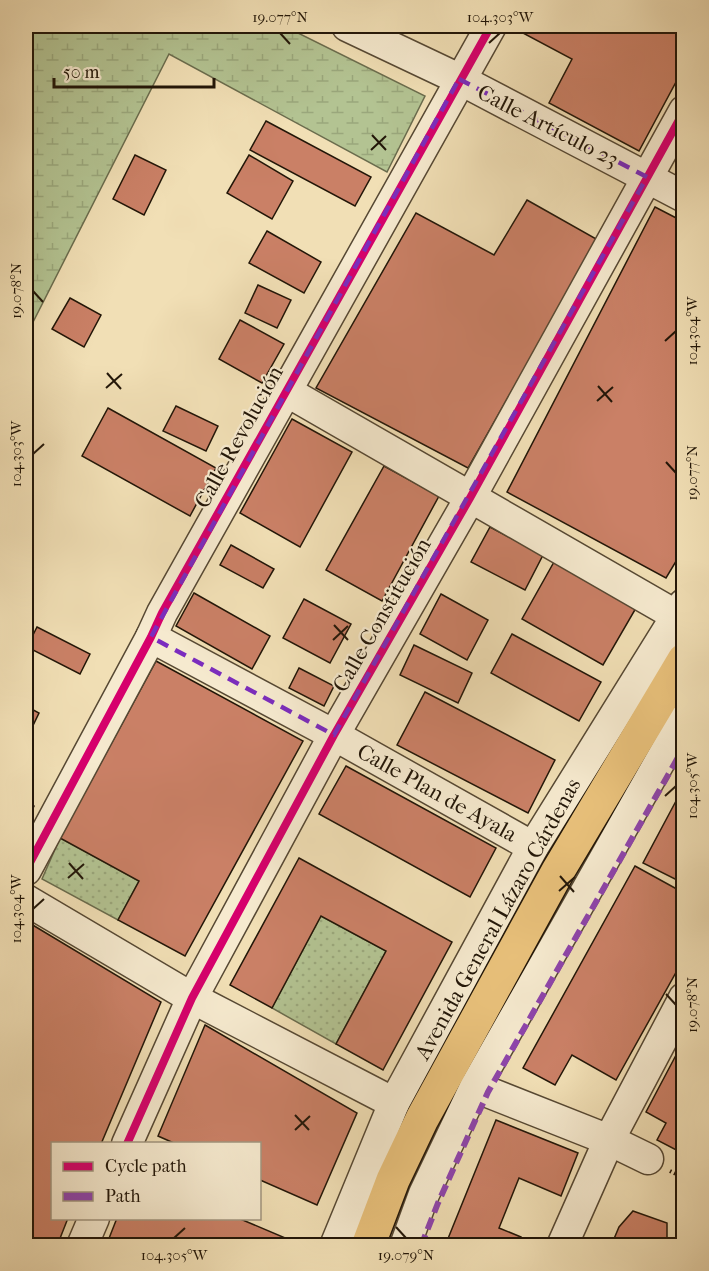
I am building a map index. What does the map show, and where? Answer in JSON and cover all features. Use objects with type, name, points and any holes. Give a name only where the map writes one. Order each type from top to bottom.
[{"type":"main road","name":"Avenida General Lázaro Cárdenas","points":[[368,1245],[393,1180],[427,1109],[558,872],[684,660]]},
{"type":"street","name":"Calle Artículo 23","points":[[347,26],[459,79],[684,197]]},
{"type":"street","name":"Calle Revolución","points":[[26,870],[162,613],[459,79],[491,26]]},
{"type":"street","name":"Calle Constitución","points":[[127,1142],[192,998],[334,735],[470,498],[684,111]]},
{"type":"street","points":[[286,391],[470,498],[681,613]]},
{"type":"street","name":"Avenida General Lázaro Cárdenas","points":[[335,1245],[394,1103],[533,847],[681,613]]},
{"type":"street","name":"Calle Plan de Ayala","points":[[151,636],[334,735],[533,847]]},
{"type":"street","points":[[405,1245],[424,1194],[684,719]]},
{"type":"street","points":[[421,1245],[482,1089],[684,747]]},
{"type":"street","points":[[26,900],[192,998],[394,1103]]},
{"type":"street","points":[[562,1245],[609,1140],[684,998]]},
{"type":"street","points":[[482,1089],[609,1140],[648,1159]]},
{"type":"street","points":[[82,1245],[93,1220]]},
{"type":"highlighted area","points":[[459,79],[647,177],[334,735],[151,637]]},
{"type":"green space","points":[[26,26],[284,26],[425,96],[387,172],[169,54],[26,336]]},
{"type":"green space","points":[[60,838],[139,881],[118,920],[42,879]]},
{"type":"green space","points":[[321,916],[386,951],[336,1044],[272,1008]]},
{"type":"building","points":[[525,26],[684,26],[684,67],[639,151],[549,103],[572,59],[521,32]]},
{"type":"building","points":[[266,121],[371,177],[355,206],[250,150]]},
{"type":"building","points":[[135,155],[166,170],[144,215],[113,199]]},
{"type":"building","points":[[249,155],[293,181],[272,219],[227,193]]},
{"type":"building","points":[[527,200],[598,240],[468,468],[316,388],[416,213],[494,255]]},
{"type":"building","points":[[655,207],[684,222],[684,548],[666,578],[507,492]]},
{"type":"building","points":[[267,231],[321,262],[304,293],[249,263]]},
{"type":"building","points":[[258,285],[291,300],[277,328],[245,313]]},
{"type":"building","points":[[70,298],[101,315],[84,347],[52,329]]},
{"type":"building","points":[[240,320],[284,344],[262,383],[219,359]]},
{"type":"building","points":[[176,406],[218,426],[206,451],[163,431]]},
{"type":"building","points":[[108,408],[216,468],[190,516],[82,456]]},
{"type":"building","points":[[292,419],[352,452],[300,547],[240,513]]},
{"type":"building","points":[[384,466],[439,496],[382,601],[326,570]]},
{"type":"building","points":[[490,527],[543,555],[525,590],[471,562]]},
{"type":"building","points":[[231,545],[274,569],[263,588],[220,565]]},
{"type":"building","points":[[554,562],[636,608],[603,665],[522,619]]},
{"type":"building","points":[[194,593],[270,636],[252,669],[176,626]]},
{"type":"building","points":[[441,594],[488,620],[467,660],[420,634]]},
{"type":"building","points":[[304,599],[351,624],[330,663],[283,638]]},
{"type":"building","points":[[37,627],[90,654],[80,674],[27,647]]},
{"type":"building","points":[[512,634],[601,682],[579,721],[491,673]]},
{"type":"building","points":[[414,645],[472,673],[458,703],[400,675]]},
{"type":"building","points":[[156,661],[303,741],[185,956],[118,920],[139,881],[60,838]]},
{"type":"building","points":[[299,668],[334,686],[324,706],[289,688]]},
{"type":"building","points":[[425,692],[555,760],[528,813],[397,745]]},
{"type":"building","points":[[26,706],[39,713],[26,740]]},
{"type":"building","points":[[346,766],[496,848],[470,897],[319,814]]},
{"type":"building","points":[[684,786],[684,863],[675,879],[643,863]]},
{"type":"building","points":[[26,802],[34,806],[26,823]]},
{"type":"building","points":[[299,858],[452,942],[383,1070],[336,1044],[386,951],[321,916],[272,1008],[230,985]]},
{"type":"building","points":[[635,866],[684,893],[684,958],[616,1080],[572,1055],[555,1085],[523,1068]]},
{"type":"building","points":[[26,921],[161,1002],[102,1142],[51,1142],[51,1220],[67,1220],[57,1246],[26,1245]]},
{"type":"building","points":[[205,1025],[357,1113],[317,1205],[261,1180],[261,1142],[172,1142],[158,1136]]},
{"type":"building","points":[[684,1040],[684,1154],[657,1140],[666,1123],[646,1112]]},
{"type":"building","points":[[496,1120],[578,1153],[561,1196],[519,1178],[499,1228],[521,1237],[518,1246],[445,1246]]},
{"type":"building","points":[[633,1211],[667,1223],[667,1246],[611,1246],[619,1227]]},
{"type":"building","points":[[116,1220],[243,1220],[304,1246],[106,1246]]},
{"type":"marked path","points":[[421,1246],[488,1092],[684,747]]},
{"type":"cycle path","points":[[26,870],[162,613],[491,26]]},
{"type":"cycle path","points":[[128,1142],[192,998],[334,735],[470,498],[684,111]]}]
